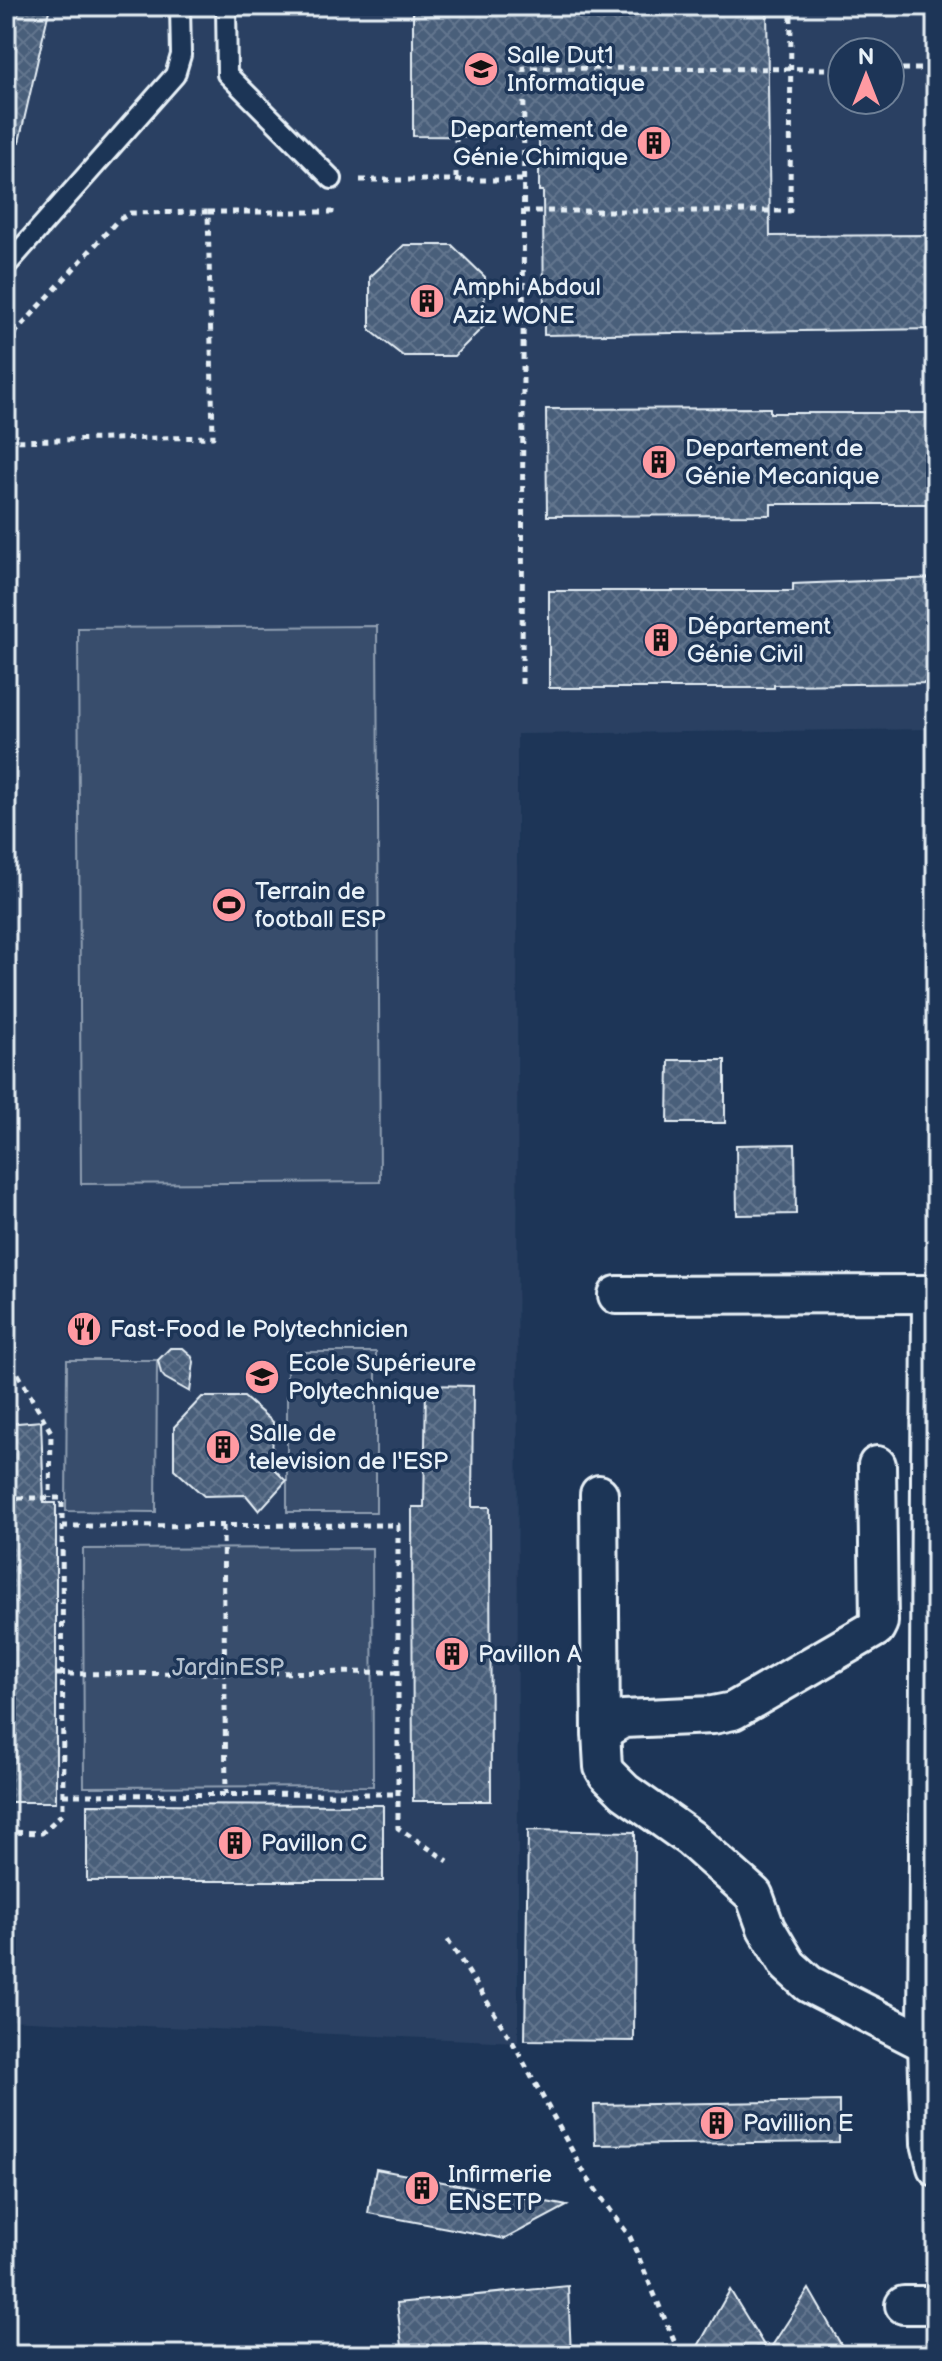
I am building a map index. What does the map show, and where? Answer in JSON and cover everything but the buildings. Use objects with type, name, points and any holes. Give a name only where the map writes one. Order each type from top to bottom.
[{"type":"street","points":[[617,1295],[933,1294],[927,2044],[930,2143],[936,2167]]},
{"type":"street","points":[[601,1732],[623,1719],[713,1715],[733,1711],[876,1628],[879,1622],[877,1465]]},
{"type":"street","points":[[599,1494],[601,1732],[603,1767],[607,1774],[625,1792],[690,1838],[754,1895],[766,1928],[788,1965],[809,1984],[927,2044]]},
{"type":"lane","points":[[6,266],[175,75],[181,55],[180,6]]},
{"type":"lane","points":[[226,6],[227,74],[332,179]]},
{"type":"path","points":[[523,211],[790,211],[791,6]]},
{"type":"path","points":[[522,684],[524,68],[826,69]]},
{"type":"path","points":[[906,69],[936,69]]},
{"type":"path","points":[[456,136],[456,180]]},
{"type":"path","points":[[6,343],[117,221],[130,213],[332,212],[332,179],[523,180]]},
{"type":"path","points":[[6,441],[213,437],[208,212]]},
{"type":"path","points":[[6,1353],[51,1432],[50,1498]]},
{"type":"path","points":[[6,1498],[62,1498],[59,1674],[63,1795],[63,1813],[42,1833],[6,1832]]},
{"type":"path","points":[[62,1526],[398,1525],[398,1828],[448,1861]]},
{"type":"path","points":[[223,1526],[226,1794]]},
{"type":"path","points":[[59,1674],[398,1672]]},
{"type":"path","points":[[63,1795],[398,1794]]},
{"type":"path","points":[[448,1940],[512,2041],[587,2178],[630,2237],[680,2355]]},
{"type":"shaded area","name":"Ecole Supérieure Polytechnique","points":[[6,6],[936,6],[936,729],[517,734],[518,2042],[6,2020]]},
{"type":"green space","name":"Terrain de football ESP","points":[[377,626],[380,1182],[81,1184],[78,628]]},
{"type":"green space","points":[[287,1352],[376,1352],[376,1512],[287,1512]]},
{"type":"green space","points":[[67,1360],[157,1360],[156,1512],[66,1511]]},
{"type":"green space","name":"JardinESP","points":[[372,1548],[373,1786],[84,1787],[83,1549]]},
{"type":"place","name":"Salle Dut1 Informatique","points":[[481,69]]},
{"type":"place","name":"Departement de Génie Chimique","points":[[654,143]]},
{"type":"place","name":"Amphi Abdoul Aziz WONE","points":[[427,301]]},
{"type":"place","name":"Departement de Génie Mecanique","points":[[659,462]]},
{"type":"place","name":"Département Génie Civil","points":[[661,640]]},
{"type":"place","name":"Terrain de football ESP","points":[[229,905]]},
{"type":"place","name":"Fast-Food le Polytechnicien","points":[[84,1329]]},
{"type":"place","name":"Ecole Supérieure Polytechnique","points":[[262,1377]]},
{"type":"place","name":"Salle de television de l'ESP","points":[[223,1447]]},
{"type":"place","name":"Pavillon A","points":[[452,1654]]},
{"type":"place","name":"Pavillon C","points":[[235,1843]]},
{"type":"place","name":"Pavillion E","points":[[717,2123]]},
{"type":"place","name":"Infirmerie ENSETP","points":[[422,2188]]}]
